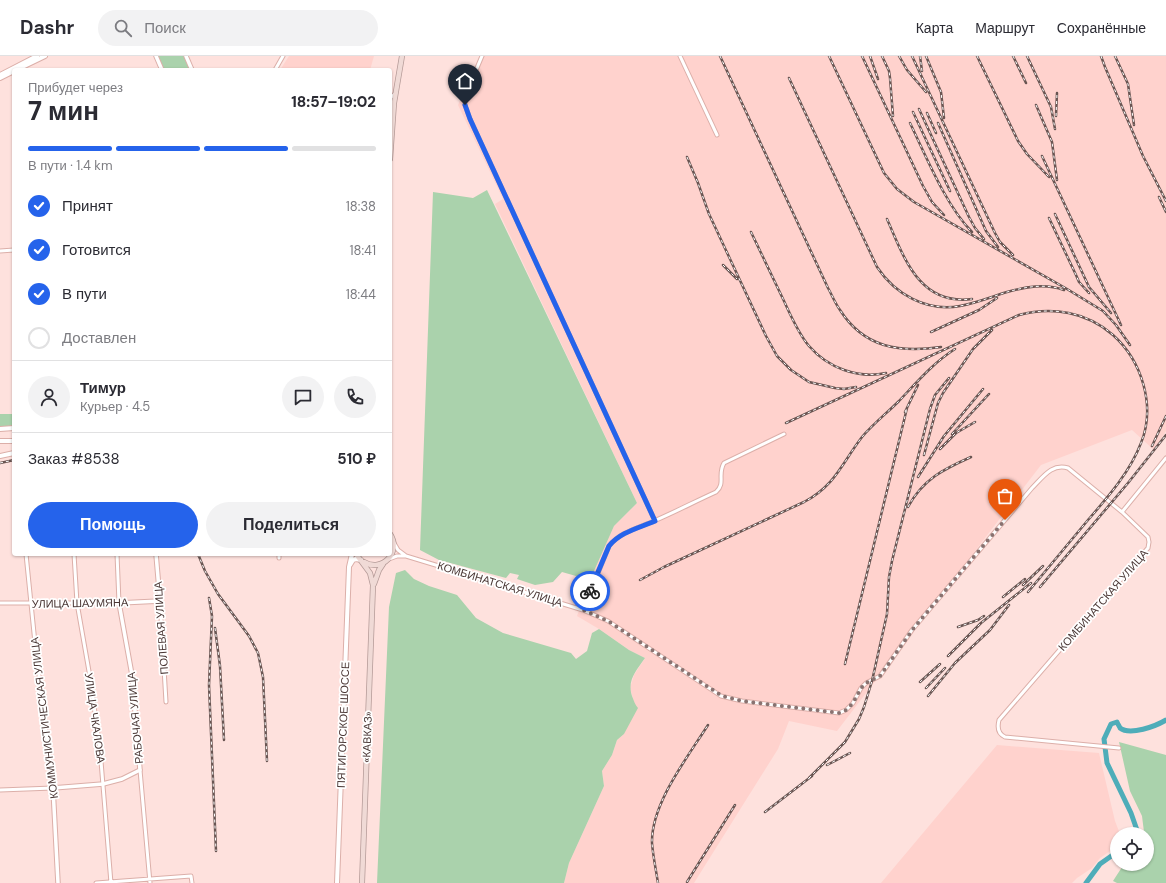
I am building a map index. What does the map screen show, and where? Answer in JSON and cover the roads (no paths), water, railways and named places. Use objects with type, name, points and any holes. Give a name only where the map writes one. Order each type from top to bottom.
[{"type":"highway","points":[[392,133],[395,94],[402,56]]},
{"type":"highway","points":[[392,538],[394,542],[394,551],[392,554]]},
{"type":"highway","name":"«КАВКАЗ»","points":[[357,556],[366,567],[372,579],[373,592],[362,883]]},
{"type":"highway","name":"«КАВКАЗ»","points":[[373,592],[376,577],[383,564],[389,559]]},
{"type":"highway","points":[[361,561],[374,566],[383,564]]},
{"type":"main road","points":[[13,68],[36,56]]},
{"type":"main road","points":[[21,68],[45,56]]},
{"type":"main road","points":[[0,75],[12,69]]},
{"type":"main road","points":[[0,78],[12,72]]},
{"type":"main road","points":[[0,429],[12,428]]},
{"type":"main road","points":[[0,441],[12,442]]},
{"type":"main road","points":[[0,456],[12,453]]},
{"type":"main road","name":"ПЯТИГОРСКОЕ ШОССЕ","points":[[337,883],[349,567],[352,556]]},
{"type":"main road","points":[[349,567],[353,560],[356,559],[361,561]]},
{"type":"street","points":[[156,56],[161,68]]},
{"type":"street","points":[[186,56],[191,68]]},
{"type":"street","points":[[276,68],[283,56]]},
{"type":"street","points":[[482,56],[466,94],[465,105],[470,119],[655,521]]},
{"type":"street","points":[[680,56],[717,134]]},
{"type":"street","points":[[0,251],[12,250]]},
{"type":"street","points":[[583,610],[609,546],[613,540],[716,492],[720,488],[720,472],[724,463],[784,434]]},
{"type":"street","points":[[1122,512],[1166,458]]},
{"type":"street","name":"КОМБИНАТСКАЯ УЛИЦА","points":[[389,559],[397,556],[406,556],[583,610],[608,621],[722,696],[742,701],[839,713],[846,710],[853,703],[861,688],[866,683],[880,676],[913,629],[1032,488],[1051,469],[1062,466],[1068,468],[1122,512],[1148,537],[1148,548],[999,720],[999,733],[1005,737],[1119,748]]},
{"type":"street","points":[[394,542],[398,550],[406,556]]},
{"type":"street","name":"КОММУНИСТИЧЕСКАЯ УЛИЦА","points":[[26,556],[30,604],[53,788],[58,883]]},
{"type":"street","name":"УЛИЦА ЧКАЛОВА","points":[[74,556],[77,603],[90,677],[103,784],[111,882]]},
{"type":"street","name":"РАБОЧАЯ УЛИЦА","points":[[117,556],[119,603],[132,676],[150,881]]},
{"type":"street","name":"ПОЛЕВАЯ УЛИЦА","points":[[156,556],[166,702]]},
{"type":"street","name":"УЛИЦА ШАУМЯНА","points":[[0,603],[119,603],[160,600]]},
{"type":"street","points":[[0,790],[103,784],[122,779],[140,770]]},
{"type":"street","points":[[96,883],[150,881],[191,876],[192,883]]},
{"type":"waterway","points":[[1136,827],[1131,813],[1107,763],[1104,739],[1111,724],[1117,722],[1120,728],[1124,730],[1136,731],[1156,725],[1166,720]]},
{"type":"waterway","points":[[1086,883],[1100,864],[1110,857]]},
{"type":"railway","points":[[720,56],[828,288],[838,307],[850,323],[860,333],[884,345],[911,349],[941,347]]},
{"type":"railway","points":[[829,56],[884,173],[897,189],[914,202],[1103,311],[1116,325],[1130,345]]},
{"type":"railway","points":[[862,56],[923,186],[932,202],[944,215]]},
{"type":"railway","points":[[870,56],[878,79]]},
{"type":"railway","points":[[882,56],[889,71],[893,116]]},
{"type":"railway","points":[[899,56],[907,70],[926,92]]},
{"type":"railway","points":[[912,56],[995,233],[1000,242],[1013,255]]},
{"type":"railway","points":[[920,56],[922,71]]},
{"type":"railway","points":[[926,56],[941,92],[944,118]]},
{"type":"railway","points":[[977,56],[1018,141],[1027,154],[1049,177]]},
{"type":"railway","points":[[1013,56],[1026,83]]},
{"type":"railway","points":[[1027,56],[1051,107],[1055,129]]},
{"type":"railway","points":[[1101,56],[1143,156],[1166,201]]},
{"type":"railway","points":[[1115,56],[1128,84],[1134,125]]},
{"type":"railway","points":[[789,78],[877,267],[884,277],[902,293],[912,299],[924,303],[947,307],[966,305],[1028,287],[1042,286],[1064,290]]},
{"type":"railway","points":[[1056,116],[1057,93]]},
{"type":"railway","points":[[1036,105],[1052,142],[1057,180]]},
{"type":"railway","points":[[919,109],[969,217],[975,228],[984,239]]},
{"type":"railway","points":[[913,112],[950,191]]},
{"type":"railway","points":[[927,113],[936,133]]},
{"type":"railway","points":[[910,123],[945,195],[972,232]]},
{"type":"railway","points":[[938,123],[986,231],[998,247]]},
{"type":"railway","points":[[1042,156],[1121,325]]},
{"type":"railway","points":[[687,157],[709,214],[766,336],[777,356],[791,370],[809,382],[844,389],[856,387]]},
{"type":"railway","points":[[1159,197],[1166,212]]},
{"type":"railway","points":[[1055,214],[1089,287],[1111,313]]},
{"type":"railway","points":[[1049,218],[1079,282],[1089,293]]},
{"type":"railway","points":[[887,219],[907,263],[926,287],[939,295],[954,299],[972,299]]},
{"type":"railway","points":[[751,232],[801,336],[809,346],[825,360],[844,370],[865,374],[886,373]]},
{"type":"railway","points":[[723,265],[737,279]]},
{"type":"railway","points":[[931,332],[979,310],[997,298]]},
{"type":"railway","points":[[786,423],[1019,315],[1031,312],[1056,311],[1081,316],[1103,327],[1123,346],[1139,371],[1144,385],[1146,399],[1147,414],[1145,429],[1136,454],[1118,484],[1028,592]]},
{"type":"railway","points":[[924,455],[938,403],[943,393],[973,349],[992,330]]},
{"type":"railway","points":[[640,580],[664,567],[815,496],[831,481],[866,432],[932,367],[955,349]]},
{"type":"railway","points":[[809,778],[845,742],[859,719],[864,707],[872,681],[887,614],[889,577],[892,561],[930,409],[935,395],[949,378]]},
{"type":"railway","points":[[905,412],[918,385]]},
{"type":"railway","points":[[918,477],[944,436],[983,389]]},
{"type":"railway","points":[[952,434],[989,394]]},
{"type":"railway","points":[[845,664],[907,408]]},
{"type":"railway","points":[[1152,446],[1166,416]]},
{"type":"railway","points":[[940,449],[956,433],[975,422]]},
{"type":"railway","points":[[1040,587],[1128,483],[1166,435]]},
{"type":"railway","points":[[908,507],[920,489],[927,482],[943,471],[971,457]]},
{"type":"railway","points":[[0,463],[12,460]]},
{"type":"railway","points":[[199,556],[205,571],[218,594],[249,636],[258,653],[263,677],[267,761]]},
{"type":"railway","points":[[1023,585],[1043,566]]},
{"type":"railway","points":[[1003,597],[1025,579]]},
{"type":"railway","points":[[948,656],[981,623],[1031,583]]},
{"type":"railway","points":[[209,598],[212,616],[209,685],[216,851]]},
{"type":"railway","points":[[928,696],[955,663],[990,630],[1009,605]]},
{"type":"railway","points":[[958,627],[978,620],[984,616]]},
{"type":"railway","points":[[215,628],[220,666],[224,740]]},
{"type":"railway","points":[[920,682],[940,664]]},
{"type":"railway","points":[[926,688],[945,668]]},
{"type":"railway","points":[[658,883],[652,843],[653,828],[657,813],[672,782],[708,725]]},
{"type":"railway","points":[[827,765],[850,753]]},
{"type":"railway","points":[[765,812],[812,776]]},
{"type":"railway","points":[[687,882],[735,805]]}]
